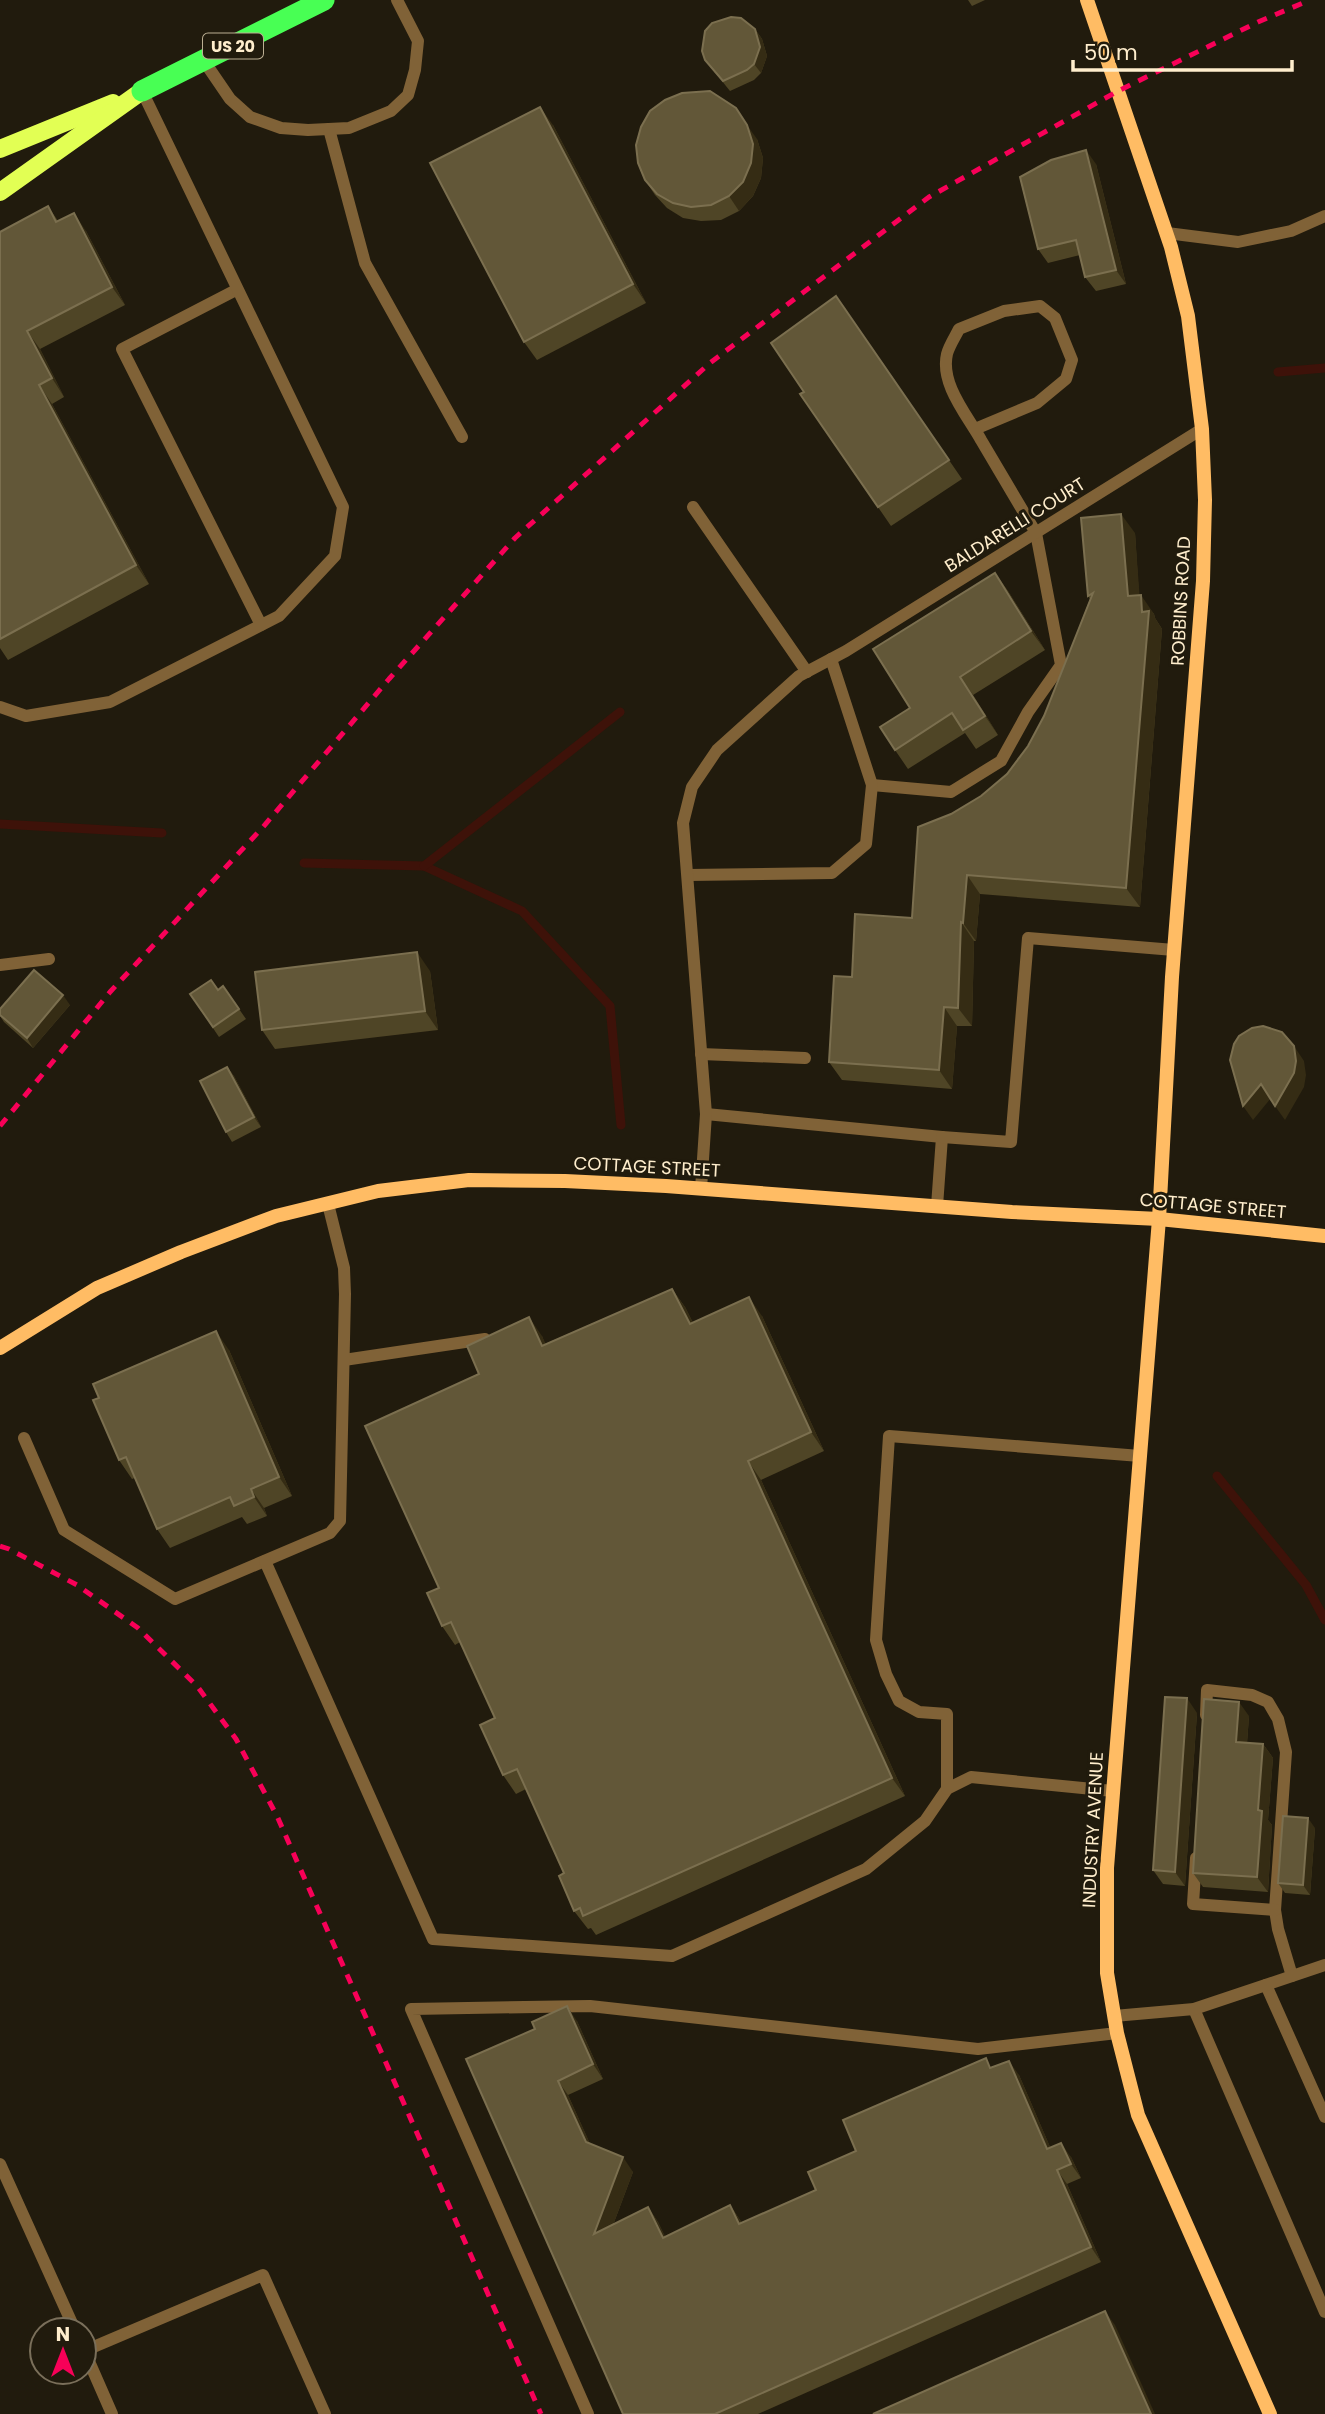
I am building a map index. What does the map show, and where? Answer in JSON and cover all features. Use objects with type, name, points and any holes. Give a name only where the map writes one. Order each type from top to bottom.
[{"type":"highway","name":"US 20","points":[[142,91],[324,0]]},
{"type":"main road","name":"US 20","points":[[0,149],[142,91]]},
{"type":"main road","name":"US 20","points":[[0,192],[142,91]]},
{"type":"street","name":"ROBBINS ROAD","points":[[1087,0],[1167,233],[1188,316],[1202,429],[1205,500],[1203,581],[1174,950],[1160,1219]]},
{"type":"street","name":"COTTAGE STREET","points":[[0,1348],[97,1288],[276,1216],[378,1191],[469,1180],[565,1181],[1012,1212],[1160,1219],[1325,1236]]},
{"type":"street","name":"INDUSTRY AVENUE","points":[[1160,1219],[1113,1791],[1107,1881],[1107,1973],[1117,2033],[1138,2115],[1270,2414]]},
{"type":"lane","points":[[204,61],[230,99],[250,117],[281,128],[349,128],[391,111],[408,95],[415,69],[418,41],[397,0]]},
{"type":"lane","points":[[0,707],[26,716],[110,702],[279,616],[335,556],[343,507],[142,91]]},
{"type":"lane","points":[[329,129],[365,263],[462,437]]},
{"type":"lane","points":[[1167,233],[1238,242],[1291,231],[1325,216]]},
{"type":"lane","points":[[236,290],[122,349],[261,625]]},
{"type":"lane","points":[[872,785],[951,792],[1000,761],[1028,712],[1061,665],[1036,533],[975,429],[948,382],[947,355],[959,329],[1004,311],[1040,306],[1055,318],[1072,360],[1066,379],[1037,402],[975,429]]},
{"type":"lane","name":"BALDARELLI COURT","points":[[701,1189],[706,1114],[683,823],[692,787],[717,750],[799,676],[846,651],[1202,429]]},
{"type":"lane","points":[[693,507],[807,672]]},
{"type":"lane","points":[[688,875],[832,873],[866,844],[872,785],[831,659]]},
{"type":"lane","points":[[706,1114],[1011,1142],[1028,937],[1174,950]]},
{"type":"lane","points":[[0,965],[49,959]]},
{"type":"lane","points":[[701,1054],[805,1058]]},
{"type":"lane","points":[[937,1206],[942,1137]]},
{"type":"lane","points":[[24,1438],[64,1530],[175,1599],[330,1533],[340,1521],[344,1268],[328,1203]]},
{"type":"lane","points":[[344,1360],[485,1339]]},
{"type":"lane","points":[[947,1788],[947,1714],[919,1712],[899,1701],[886,1674],[876,1640],[889,1436],[1140,1457]]},
{"type":"lane","points":[[265,1561],[433,1940],[672,1955],[866,1869],[925,1821],[947,1788],[971,1777],[1113,1791]]},
{"type":"lane","points":[[1205,1731],[1207,1690],[1252,1695],[1268,1702],[1278,1719],[1286,1752],[1275,1910],[1292,1976]]},
{"type":"lane","points":[[1196,1851],[1193,1904],[1275,1910]]},
{"type":"lane","points":[[1114,2016],[1194,2009],[1325,1965]]},
{"type":"lane","points":[[1266,1985],[1325,2117]]},
{"type":"lane","points":[[588,2414],[411,2009],[590,2006],[978,2049],[1117,2033]]},
{"type":"lane","points":[[1194,2009],[1325,2312]]},
{"type":"lane","points":[[0,2164],[69,2316]]},
{"type":"lane","points":[[98,2345],[263,2275],[325,2414]]},
{"type":"lane","points":[[98,2382],[112,2414]]},
{"type":"building","points":[[731,17],[741,18],[755,29],[760,47],[754,64],[723,81],[705,60],[702,51],[705,31],[712,23]]},
{"type":"building","points":[[710,91],[736,108],[747,125],[753,144],[751,163],[743,182],[729,196],[711,205],[691,207],[673,203],[657,194],[645,180],[638,163],[636,145],[641,127],[650,111],[665,100],[682,93]]},
{"type":"building","points":[[540,107],[633,284],[524,342],[430,163]]},
{"type":"building","points":[[1086,150],[1116,270],[1085,277],[1076,240],[1038,249],[1020,177],[1051,160]]},
{"type":"building","points":[[48,206],[56,222],[74,213],[112,287],[27,331],[52,378],[39,385],[136,565],[0,639],[0,232]]},
{"type":"building","points":[[836,296],[949,460],[878,507],[800,394],[804,392],[771,343]]},
{"type":"building","points":[[1121,514],[1128,596],[1141,595],[1142,612],[1149,611],[1126,888],[967,875],[963,923],[961,922],[958,1008],[944,1007],[939,1070],[829,1062],[834,976],[852,977],[855,914],[912,918],[918,827],[951,814],[981,796],[1007,774],[1028,746],[1044,716],[1093,593],[1088,596],[1081,518]]},
{"type":"building","points":[[995,573],[1031,631],[960,677],[985,716],[963,730],[952,713],[895,750],[880,727],[910,708],[873,649]]},
{"type":"building","points":[[417,952],[425,1011],[262,1030],[255,972]]},
{"type":"building","points":[[34,970],[63,995],[27,1038],[0,1015],[0,1009]]},
{"type":"building","points":[[211,980],[218,990],[223,986],[239,1009],[213,1027],[190,994]]},
{"type":"building","points":[[1263,1026],[1282,1032],[1294,1046],[1294,1073],[1275,1106],[1261,1084],[1243,1106],[1230,1060],[1234,1044],[1239,1036],[1252,1028]]},
{"type":"building","points":[[227,1067],[254,1117],[226,1132],[200,1081]]},
{"type":"building","points":[[672,1289],[690,1324],[749,1297],[811,1432],[748,1461],[892,1778],[583,1916],[580,1908],[574,1911],[559,1876],[564,1873],[517,1769],[503,1775],[480,1725],[495,1718],[451,1622],[442,1626],[427,1593],[439,1588],[365,1426],[479,1374],[467,1346],[529,1317],[542,1346]]},
{"type":"building","points":[[216,1331],[279,1477],[251,1489],[254,1497],[234,1506],[230,1497],[157,1529],[126,1457],[119,1460],[93,1400],[99,1398],[93,1384]]},
{"type":"building","points":[[1165,1697],[1187,1698],[1175,1872],[1153,1870]]},
{"type":"building","points":[[1204,1699],[1239,1702],[1236,1742],[1263,1744],[1257,1877],[1193,1873]]},
{"type":"building","points":[[1283,1816],[1308,1818],[1303,1885],[1278,1883]]},
{"type":"building","points":[[567,2006],[593,2064],[558,2081],[586,2142],[623,2157],[594,2234],[648,2207],[663,2238],[730,2205],[739,2224],[816,2190],[808,2172],[856,2151],[843,2120],[986,2058],[990,2068],[1009,2061],[1047,2149],[1061,2143],[1071,2164],[1057,2170],[1091,2247],[715,2414],[623,2414],[466,2059],[535,2029],[532,2022]]},
{"type":"building","points":[[1105,2311],[1151,2414],[873,2414]]},
{"type":"waterway","points":[[1278,372],[1325,368]]},
{"type":"waterway","points":[[424,866],[620,712]]},
{"type":"waterway","points":[[0,824],[162,833]]},
{"type":"waterway","points":[[304,863],[424,866],[522,911],[610,1006],[621,1125]]},
{"type":"waterway","points":[[1217,1476],[1306,1585],[1325,1620]]},
{"type":"railway","points":[[0,1126],[110,992],[263,827],[389,679],[515,538],[710,363],[929,197],[1118,91],[1258,22],[1310,0]]},
{"type":"railway","points":[[0,1546],[77,1585],[138,1628],[197,1686],[236,1739],[277,1816],[541,2414]]}]
